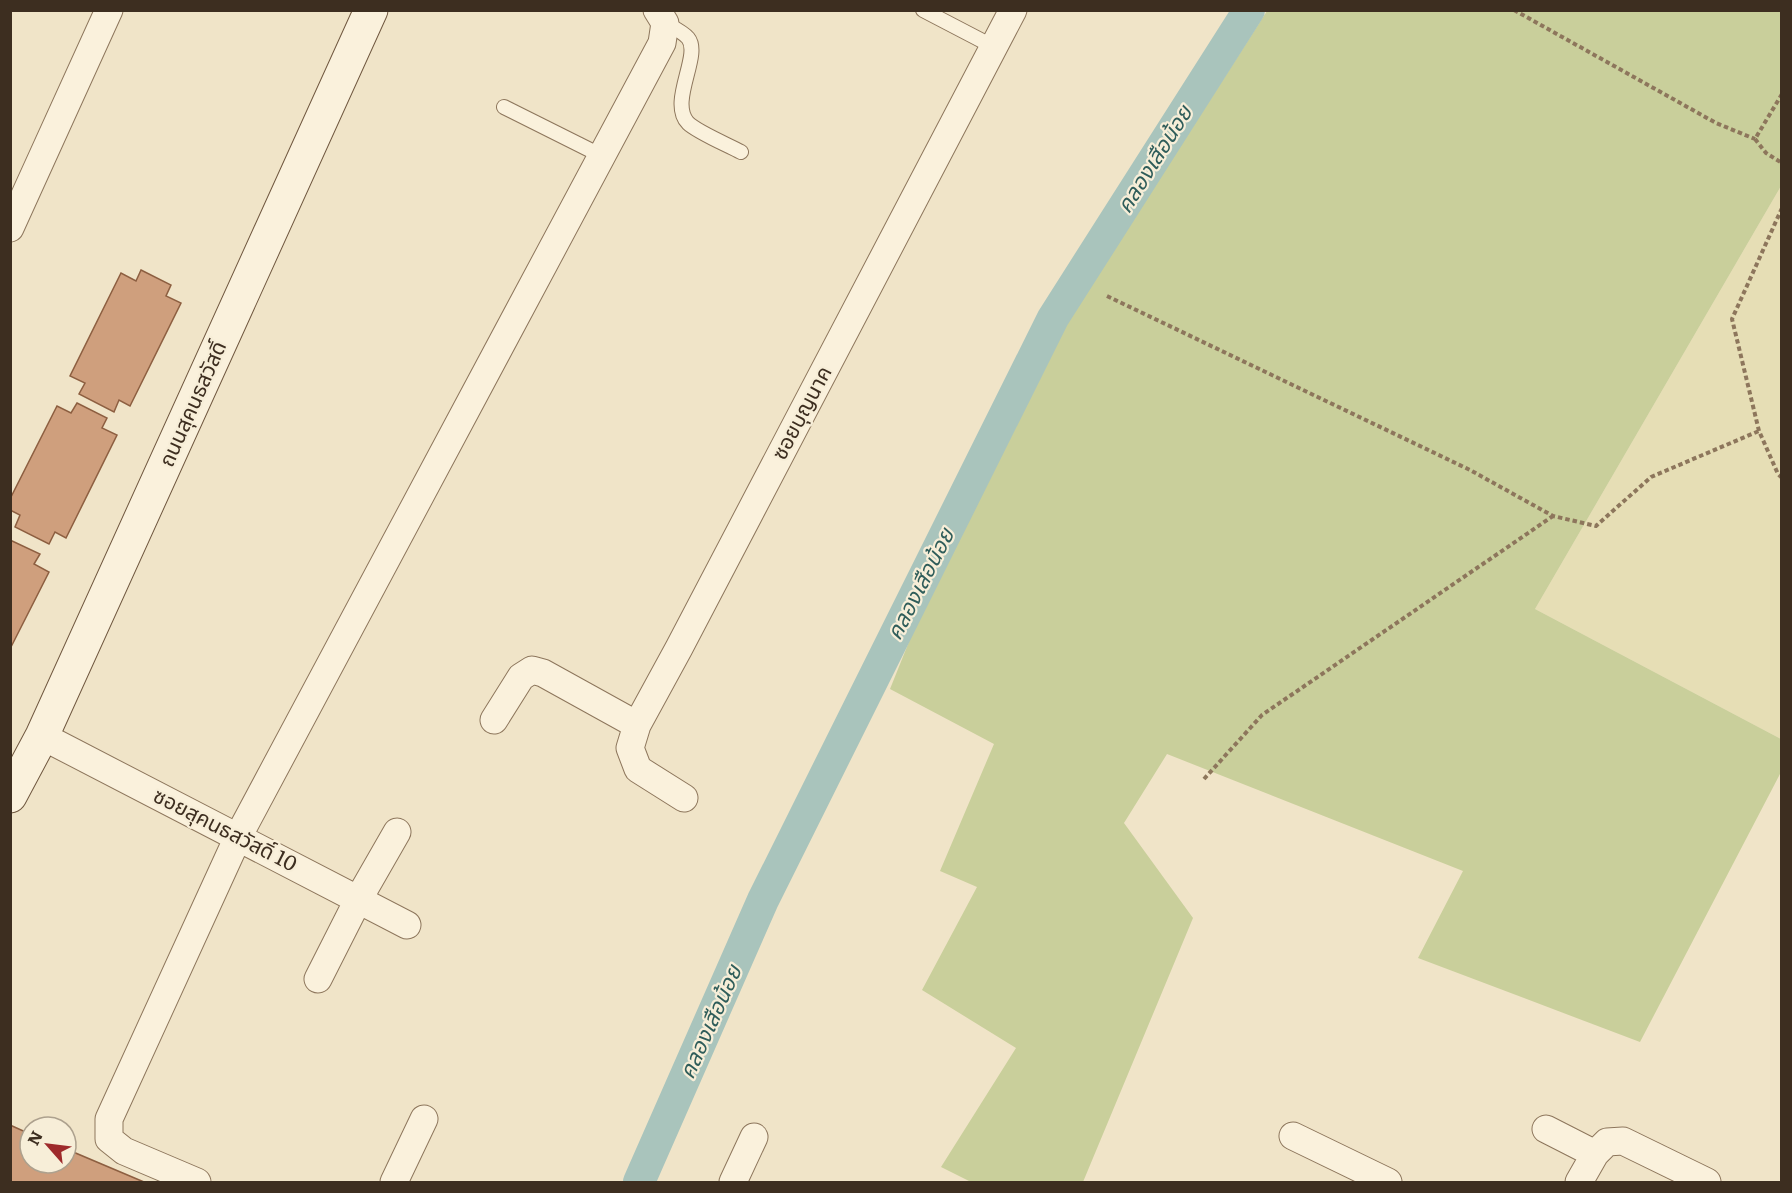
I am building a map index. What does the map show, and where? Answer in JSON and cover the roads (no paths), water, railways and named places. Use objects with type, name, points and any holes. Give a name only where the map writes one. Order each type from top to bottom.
[{"type":"main road","name":"ถนนสุคนธสวัสดิ์","points":[[10,796],[42,736],[371,10]]},
{"type":"street","points":[[10,228],[109,10]]},
{"type":"street","name":"ซอยบุญนาค","points":[[684,798],[638,769],[630,748],[637,725],[696,617],[1013,10]]},
{"type":"street","points":[[197,1182],[124,1152],[109,1139],[109,1119],[238,837],[662,43],[661,16]]},
{"type":"street","points":[[494,720],[521,677],[532,670],[543,673],[637,725]]},
{"type":"street","name":"ซอยสุคนธสวัสดิ์ 10","points":[[42,736],[407,925]]},
{"type":"street","points":[[318,979],[358,900],[397,832]]},
{"type":"street","points":[[394,1182],[424,1119]]},
{"type":"street","points":[[1546,1129],[1595,1154]]},
{"type":"street","points":[[1293,1136],[1388,1182]]},
{"type":"street","points":[[733,1182],[754,1137]]},
{"type":"street","points":[[1579,1182],[1595,1154],[1607,1142],[1623,1141],[1707,1182]]},
{"type":"lane","points":[[923,10],[994,47]]},
{"type":"lane","points":[[661,16],[689,38],[692,48],[682,101],[682,114],[689,125],[741,152]]},
{"type":"lane","points":[[504,107],[602,156]]},
{"type":"waterway","name":"คลองเสือน้อย","points":[[639,1182],[763,900],[1053,318],[1249,10]]}]
